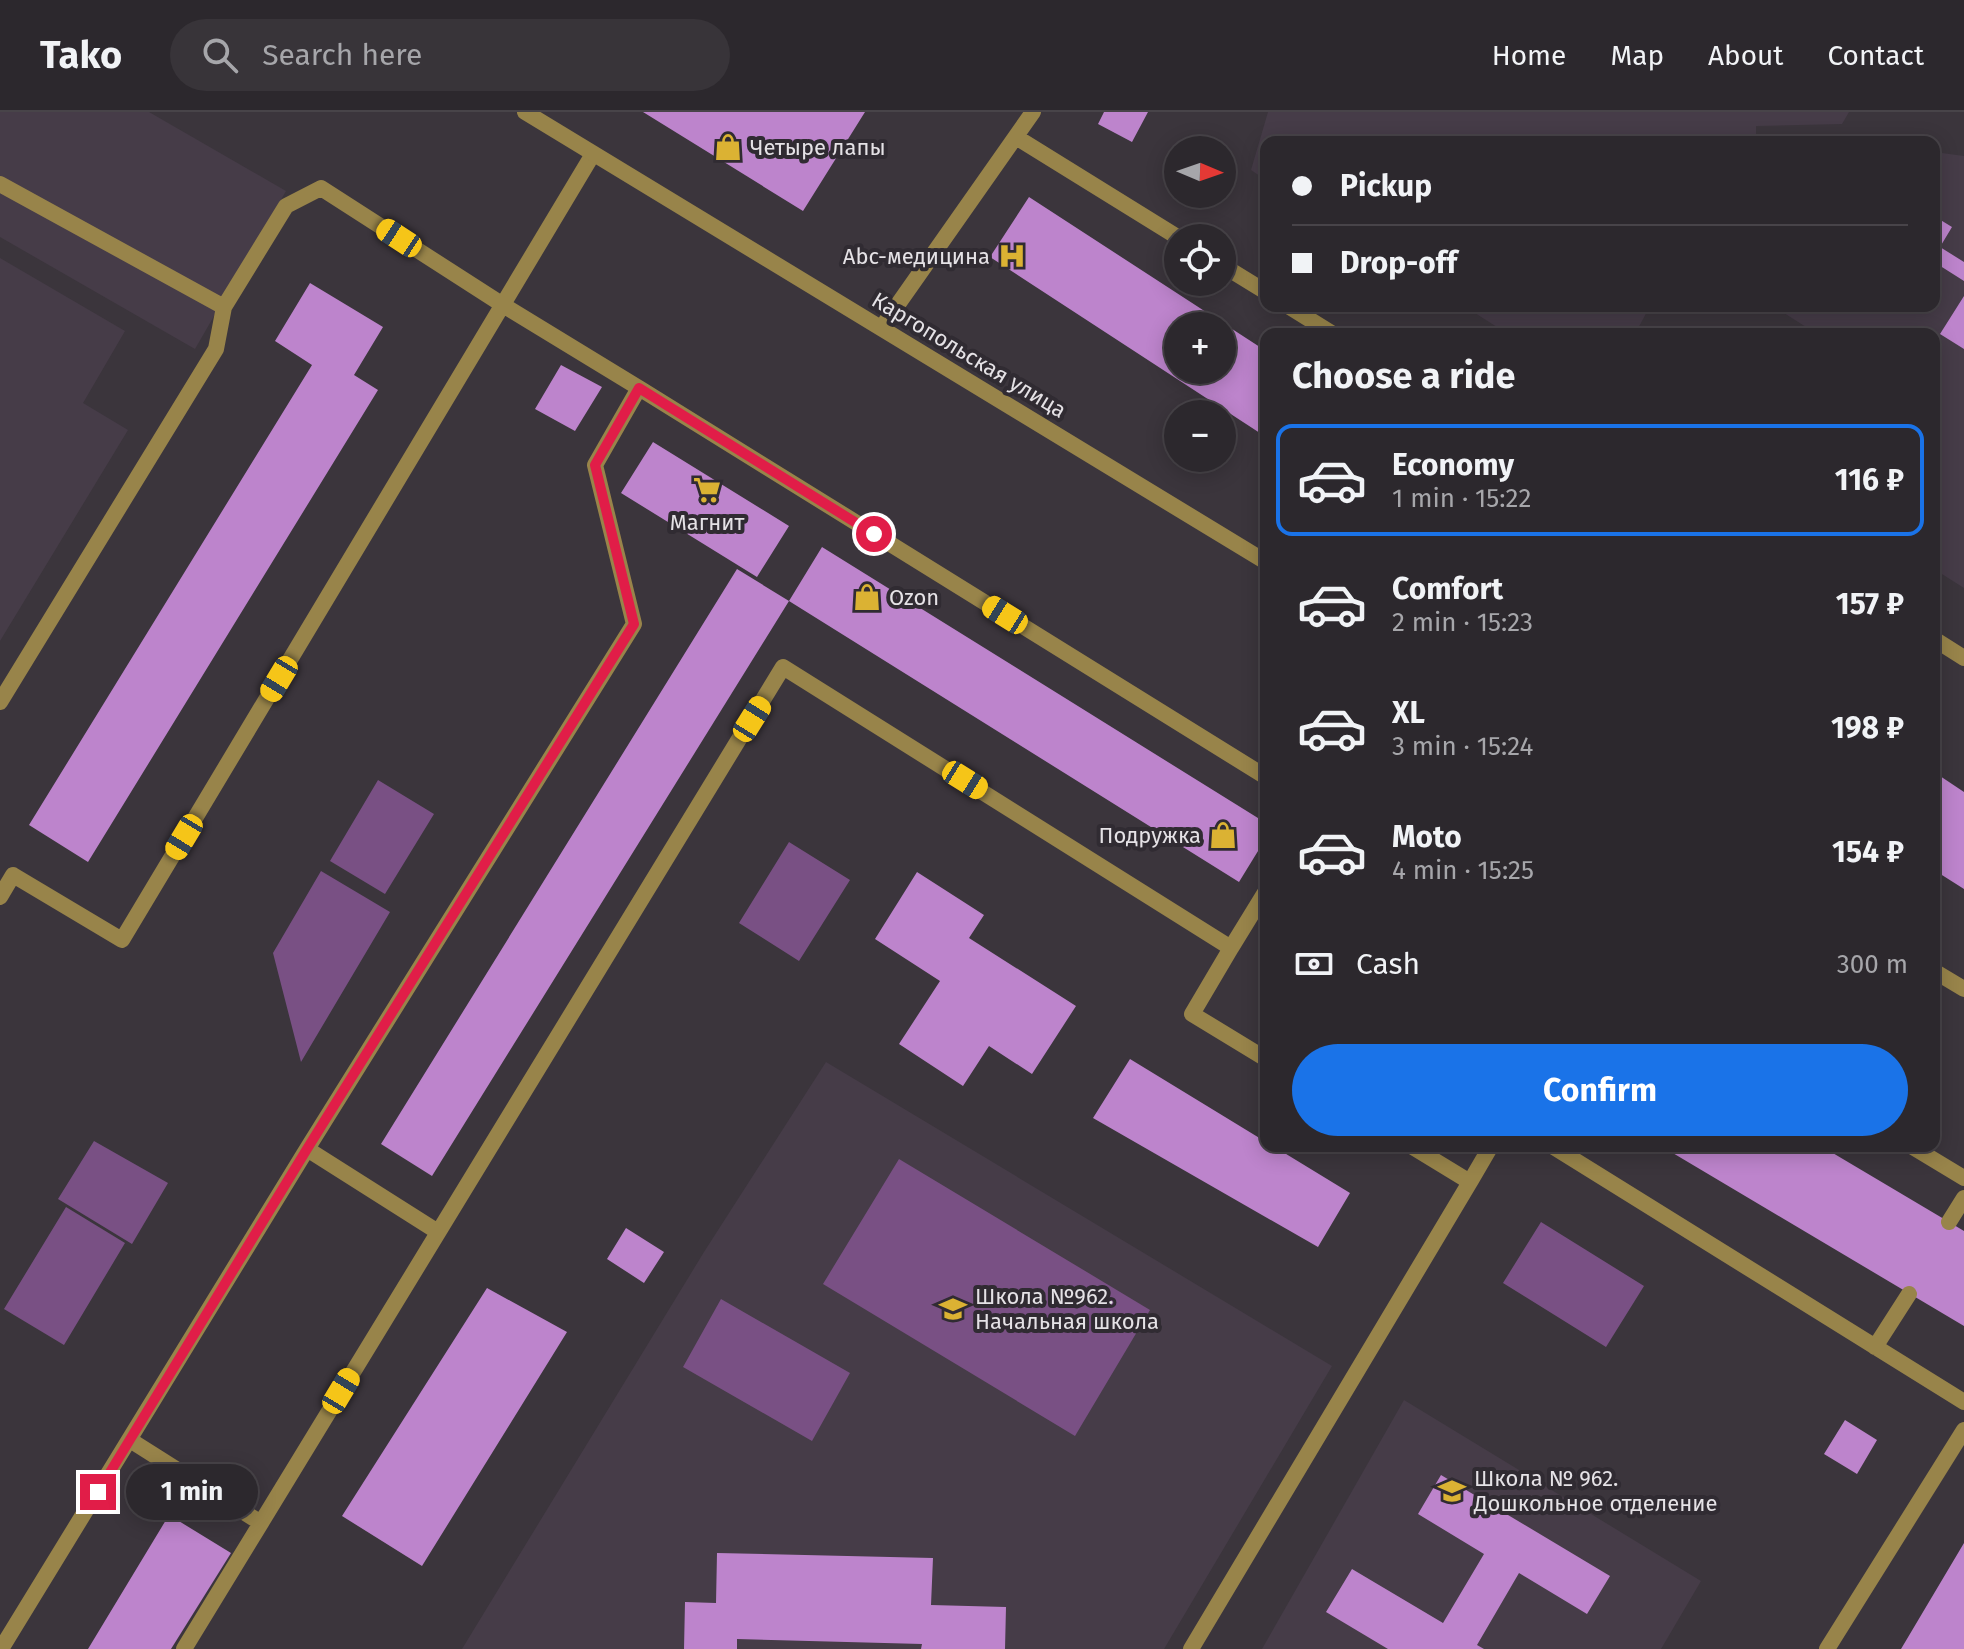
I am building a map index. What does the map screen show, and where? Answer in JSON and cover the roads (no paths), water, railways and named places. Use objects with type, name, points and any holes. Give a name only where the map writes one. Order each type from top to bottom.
[{"type":"street","name":"Каргопольская улица","points":[[525,112],[1260,558]]},
{"type":"street","points":[[882,327],[1033,112]]},
{"type":"street","points":[[1016,137],[1164,229]]},
{"type":"street","points":[[0,897],[6,871],[122,940],[593,154]]},
{"type":"street","points":[[0,184],[224,307]]},
{"type":"street","points":[[0,702],[216,349],[224,307],[286,206],[321,188],[503,305],[1260,773]]},
{"type":"street","points":[[1236,274],[1260,288]]},
{"type":"street","points":[[1298,312],[1323,328]]},
{"type":"street","points":[[1,1649],[634,624],[595,465],[639,388]]},
{"type":"street","points":[[1940,643],[1964,658]]},
{"type":"street","points":[[184,1649],[783,667],[1231,948]]},
{"type":"street","points":[[1260,901],[1192,1014],[1260,1055]]},
{"type":"street","points":[[1940,975],[1964,989]]},
{"type":"street","points":[[307,1149],[438,1232]]},
{"type":"street","points":[[1421,1152],[1470,1182]]},
{"type":"street","points":[[1191,1649],[1488,1152]]},
{"type":"street","points":[[1562,1152],[1964,1402]]},
{"type":"street","points":[[1921,1152],[1964,1178]]},
{"type":"street","points":[[1949,1222],[1964,1198]]},
{"type":"street","points":[[1875,1347],[1909,1294]]},
{"type":"street","points":[[1827,1649],[1964,1430]]},
{"type":"street","points":[[130,1440],[261,1523]]},
{"type":"place","name":"Четыре лапы","points":[[728,147]]},
{"type":"place","name":"Abc-медицина","points":[[1012,256]]},
{"type":"place","name":"Магнит","points":[[707,490]]},
{"type":"place","name":"Ozon","points":[[867,597]]},
{"type":"place","name":"Подружка","points":[[1223,835]]},
{"type":"place","name":"Школа №962. Начальная школа","points":[[953,1309]]},
{"type":"place","name":"Школа № 962. Дошкольное отделение","points":[[1452,1491]]}]
